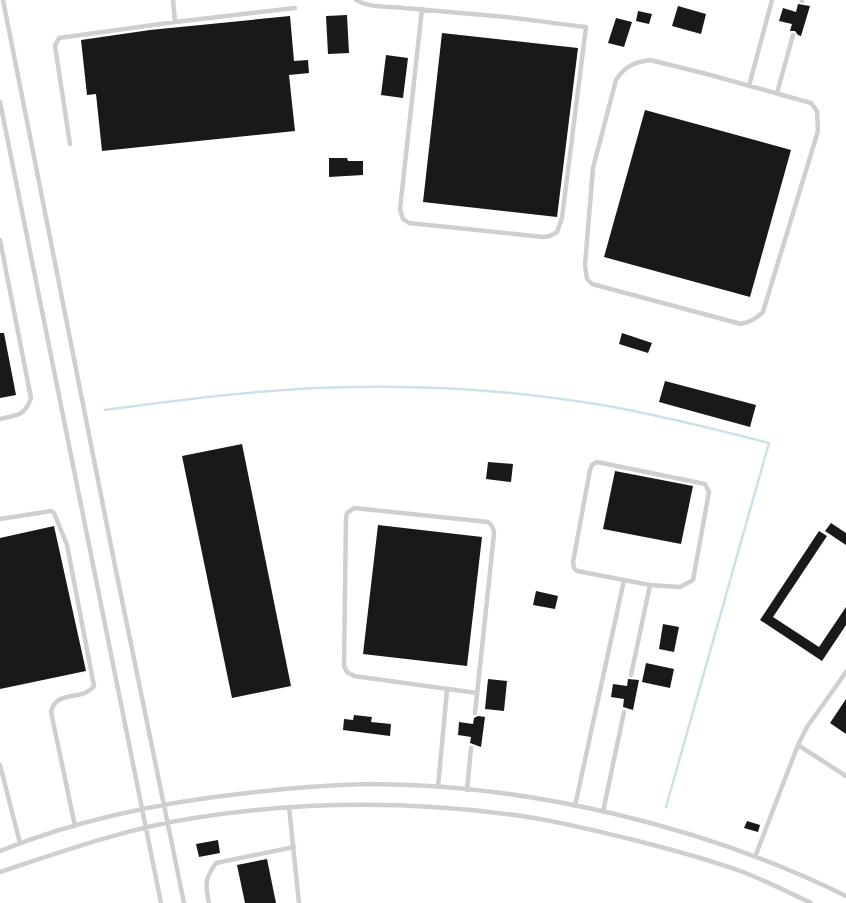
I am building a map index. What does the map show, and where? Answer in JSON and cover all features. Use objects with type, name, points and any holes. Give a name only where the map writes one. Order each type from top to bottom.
[{"type":"lane","points":[[3,0],[184,903]]},
{"type":"lane","points":[[173,0],[175,22]]},
{"type":"lane","points":[[356,0],[361,3],[380,3],[586,27],[561,226],[557,232],[543,237],[409,223],[403,219],[400,209],[422,9]]},
{"type":"lane","points":[[749,86],[772,0]]},
{"type":"lane","points":[[70,144],[55,46],[59,38],[295,8]]},
{"type":"lane","points":[[777,93],[793,35]]},
{"type":"lane","points":[[650,60],[749,86],[811,103],[817,111],[818,131],[763,312],[757,318],[741,324],[592,284],[587,279],[584,265],[593,168],[616,80],[622,72],[639,61],[650,60]]},
{"type":"lane","points":[[0,102],[161,903]]},
{"type":"lane","points":[[0,240],[31,398],[26,410],[21,414],[0,419]]},
{"type":"lane","points":[[597,462],[705,484],[709,492],[693,580],[680,587],[624,580],[578,572],[574,568],[592,465],[597,462]]},
{"type":"lane","points":[[475,713],[494,534],[492,525],[488,522],[354,508],[347,513],[346,518],[344,666],[347,672],[354,676],[477,693]]},
{"type":"lane","points":[[0,519],[51,511],[67,545],[94,686],[90,691],[58,699],[51,712],[75,826]]},
{"type":"lane","points":[[575,806],[624,580]]},
{"type":"lane","points":[[631,674],[650,584]]},
{"type":"lane","points":[[755,857],[798,745],[807,727],[845,674]]},
{"type":"lane","points":[[438,787],[447,690]]},
{"type":"lane","points":[[603,812],[624,712]]},
{"type":"lane","points":[[798,745],[846,776]]},
{"type":"lane","points":[[467,790],[471,748]]},
{"type":"lane","points":[[0,765],[20,843]]},
{"type":"lane","points":[[0,850],[75,826],[141,809],[217,796],[295,788],[370,785],[438,787],[541,799],[603,812],[755,857],[846,897]]},
{"type":"lane","points":[[289,807],[299,903]]},
{"type":"lane","points":[[0,872],[67,849],[193,818],[289,807],[438,808],[523,816],[681,851],[745,873],[809,903]]},
{"type":"lane","points":[[209,903],[206,886],[209,873],[216,863],[294,847]]},
{"type":"building","points":[[798,4],[810,6],[801,36],[790,31],[792,24],[779,21],[783,8],[796,12]]},
{"type":"building","points":[[678,6],[706,14],[701,34],[672,26]]},
{"type":"building","points":[[638,11],[652,14],[649,24],[636,21]]},
{"type":"building","points":[[347,15],[349,53],[328,54],[326,16]]},
{"type":"building","points":[[290,16],[294,61],[308,60],[309,73],[289,75],[295,131],[102,151],[96,94],[87,95],[81,40]]},
{"type":"building","points":[[616,18],[632,22],[624,47],[608,43]]},
{"type":"building","points":[[442,33],[578,48],[557,217],[423,202]]},
{"type":"building","points":[[386,55],[408,58],[403,98],[381,95]]},
{"type":"building","points":[[645,110],[791,150],[750,297],[604,257]]},
{"type":"building","points":[[329,158],[363,161],[363,175],[329,177]]},
{"type":"building","points":[[0,333],[4,333],[16,395],[0,398]]},
{"type":"building","points":[[622,333],[652,343],[648,353],[619,344]]},
{"type":"building","points":[[665,381],[756,405],[750,427],[659,402]]},
{"type":"building","points":[[242,444],[291,686],[232,698],[182,456]]},
{"type":"building","points":[[488,462],[513,464],[511,482],[486,479]]},
{"type":"building","points":[[615,471],[693,486],[681,544],[603,529]]},
{"type":"building","points":[[831,523],[846,533],[846,545],[825,531]]},
{"type":"building","points":[[378,525],[482,537],[467,666],[363,654]]},
{"type":"building","points":[[54,526],[86,671],[0,689],[0,538]]},
{"type":"building","points":[[819,531],[827,536],[773,617],[819,647],[846,607],[846,625],[822,661],[760,620]]},
{"type":"building","points":[[536,591],[558,596],[555,609],[533,605]]},
{"type":"building","points":[[663,624],[679,627],[674,652],[659,649]]},
{"type":"building","points":[[646,663],[674,669],[670,688],[642,682]]},
{"type":"building","points":[[488,679],[507,681],[504,711],[485,709]]},
{"type":"building","points":[[628,679],[639,680],[633,710],[623,707],[624,699],[611,697],[613,684],[627,686]]},
{"type":"building","points":[[846,699],[846,734],[830,723]]},
{"type":"building","points":[[354,715],[372,717],[371,722],[391,724],[390,736],[343,730],[344,719],[353,720]]},
{"type":"building","points":[[485,717],[481,747],[470,743],[471,737],[458,735],[459,722],[473,724],[474,718]]},
{"type":"building","points":[[747,821],[760,825],[758,832],[744,828]]},
{"type":"building","points":[[218,840],[220,853],[199,857],[196,844]]},
{"type":"building","points":[[267,859],[276,903],[245,903],[237,865]]},
{"type":"waterway","points":[[105,410],[291,389],[449,388],[513,393],[608,406],[769,443],[666,807]]}]
